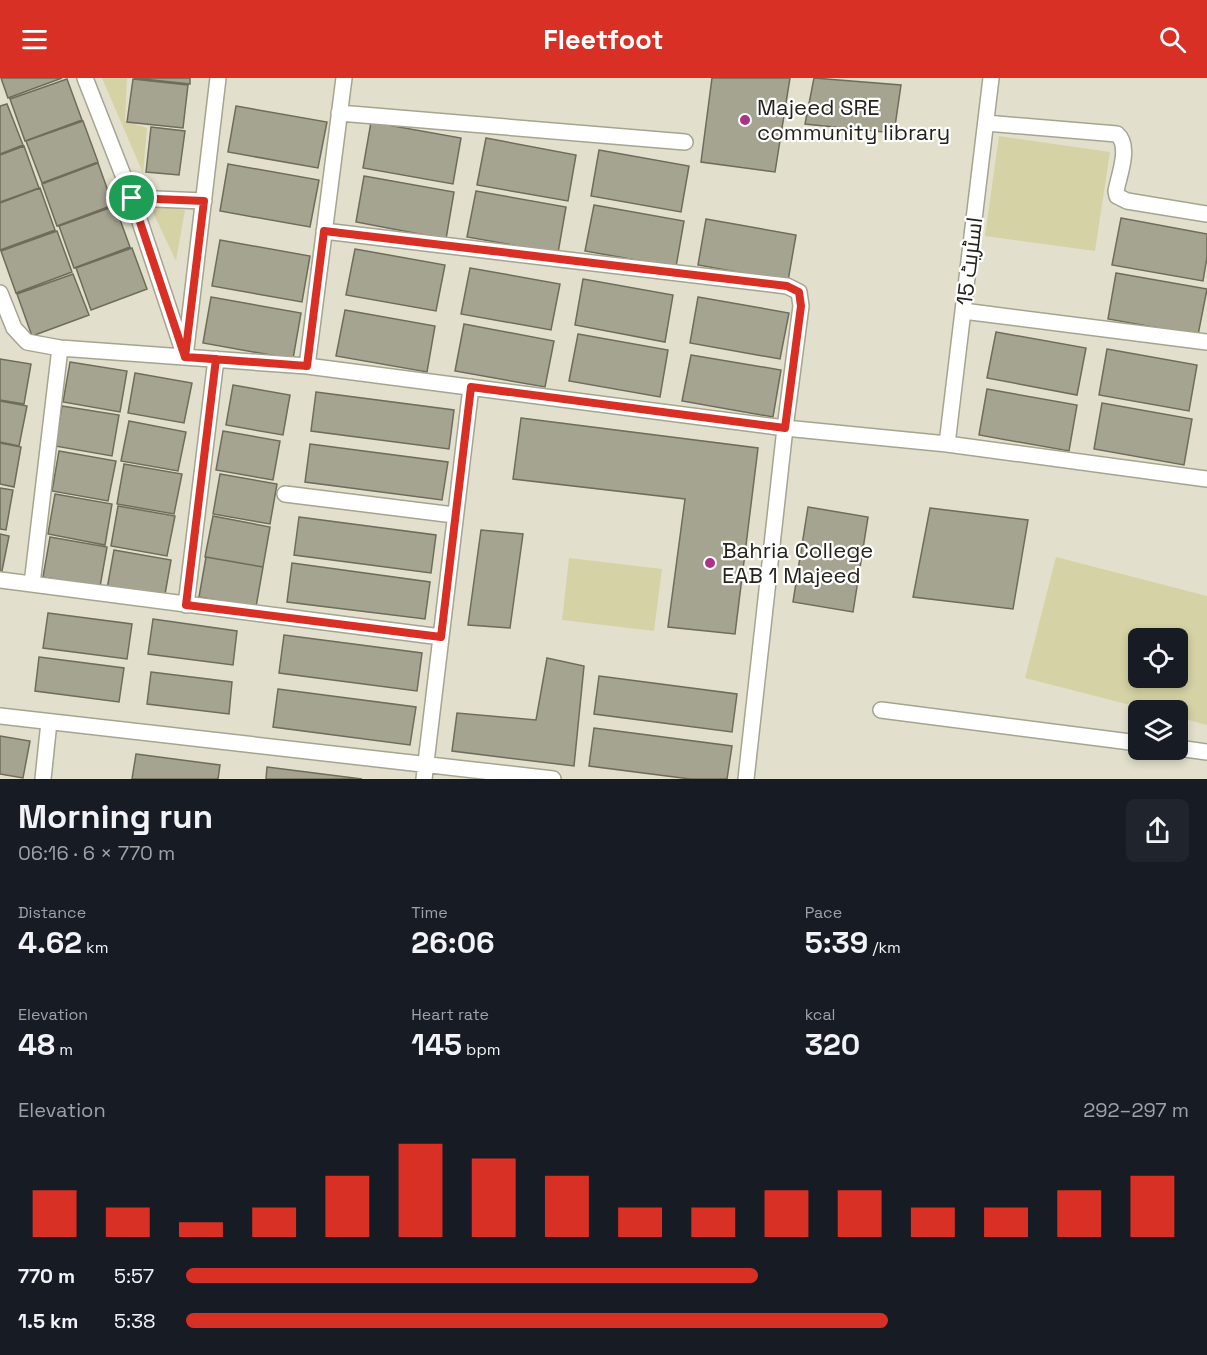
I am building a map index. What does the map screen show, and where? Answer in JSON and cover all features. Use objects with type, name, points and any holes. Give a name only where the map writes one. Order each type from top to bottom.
[{"type":"street","points":[[85,78],[132,198],[185,357]]},
{"type":"street","points":[[185,357],[218,78]]},
{"type":"street","points":[[307,366],[344,78]]},
{"type":"street","name":"اسٹریٹ 15","points":[[947,444],[992,78]]},
{"type":"street","points":[[339,113],[685,142]]},
{"type":"street","points":[[986,123],[1118,134],[1123,139],[1124,147],[1117,196],[1127,201],[1207,214]]},
{"type":"street","points":[[132,198],[204,201]]},
{"type":"street","points":[[324,231],[787,286],[799,292],[801,306],[785,428],[746,779]]},
{"type":"street","points":[[0,293],[14,328],[27,342],[60,348],[307,366],[785,428],[947,444],[1207,479]]},
{"type":"street","points":[[963,311],[1207,342]]},
{"type":"street","points":[[32,584],[60,348]]},
{"type":"street","points":[[186,605],[216,359]]},
{"type":"street","points":[[424,779],[471,387]]},
{"type":"street","points":[[285,494],[454,515]]},
{"type":"street","points":[[0,580],[441,637]]},
{"type":"street","points":[[881,710],[1128,742]]},
{"type":"street","points":[[0,716],[553,779]]},
{"type":"street","points":[[43,779],[49,722]]},
{"type":"street","points":[[1188,749],[1207,752]]},
{"type":"shaded area","points":[[102,78],[127,78],[125,121],[147,128],[143,173]]},
{"type":"shaded area","points":[[999,136],[1110,152],[1095,251],[985,236]]},
{"type":"shaded area","points":[[149,204],[185,210],[176,261]]},
{"type":"shaded area","points":[[1056,557],[1207,596],[1207,725],[1188,720],[1188,700],[1128,700],[1128,704],[1025,678]]},
{"type":"shaded area","points":[[569,558],[662,569],[654,631],[562,620]]},
{"type":"building","points":[[1,78],[62,78],[8,98]]},
{"type":"building","points":[[134,78],[190,78],[190,84]]},
{"type":"building","name":"Majeed SRE community library","points":[[712,78],[790,78],[775,172],[701,162]]},
{"type":"building","points":[[814,78],[901,85],[894,133],[805,124]]},
{"type":"building","points":[[67,79],[82,120],[25,141],[10,99]]},
{"type":"building","points":[[133,79],[188,85],[183,128],[127,122]]},
{"type":"building","points":[[7,104],[23,145],[0,154],[0,106]]},
{"type":"building","points":[[236,106],[327,122],[318,168],[228,152]]},
{"type":"building","points":[[83,121],[98,162],[42,183],[26,141]]},
{"type":"building","points":[[371,122],[461,138],[453,184],[363,168]]},
{"type":"building","points":[[151,127],[185,131],[179,175],[146,172]]},
{"type":"building","points":[[486,138],[576,155],[568,201],[477,185]]},
{"type":"building","points":[[24,146],[39,188],[0,202],[0,155]]},
{"type":"building","points":[[599,150],[689,166],[681,212],[591,196]]},
{"type":"building","points":[[98,163],[113,205],[57,226],[42,184]]},
{"type":"building","points":[[228,164],[319,180],[310,227],[220,211]]},
{"type":"building","points":[[364,176],[454,192],[446,239],[356,222]]},
{"type":"building","points":[[40,188],[55,230],[0,250],[0,203]]},
{"type":"building","points":[[476,191],[566,207],[558,253],[467,237]]},
{"type":"building","points":[[594,205],[684,221],[676,267],[585,251]]},
{"type":"building","points":[[115,206],[130,247],[74,268],[59,226]]},
{"type":"building","points":[[1121,218],[1207,234],[1207,257],[1203,281],[1112,265]]},
{"type":"building","points":[[706,219],[796,235],[788,281],[698,265]]},
{"type":"building","points":[[57,231],[72,272],[16,293],[1,251]]},
{"type":"building","points":[[220,240],[310,256],[302,302],[212,286]]},
{"type":"building","points":[[132,248],[147,289],[91,310],[76,268]]},
{"type":"building","points":[[355,249],[445,265],[436,311],[346,295]]},
{"type":"building","points":[[470,268],[560,284],[551,330],[461,314]]},
{"type":"building","points":[[1116,273],[1207,289],[1198,335],[1108,319]]},
{"type":"building","points":[[73,274],[89,315],[32,336],[17,294]]},
{"type":"building","points":[[583,279],[673,295],[665,342],[575,325]]},
{"type":"building","points":[[211,297],[301,313],[293,359],[203,343]]},
{"type":"building","points":[[698,297],[789,313],[780,359],[690,343]]},
{"type":"building","points":[[345,310],[435,326],[427,372],[336,356]]},
{"type":"building","points":[[464,324],[554,341],[545,387],[455,371]]},
{"type":"building","points":[[996,332],[1086,348],[1077,395],[987,378]]},
{"type":"building","points":[[578,334],[668,350],[660,397],[569,381]]},
{"type":"building","points":[[1107,349],[1197,365],[1189,411],[1099,395]]},
{"type":"building","points":[[691,355],[781,370],[773,417],[682,401]]},
{"type":"building","points":[[0,359],[31,364],[24,404],[0,400]]},
{"type":"building","points":[[70,362],[127,371],[120,412],[63,402]]},
{"type":"building","points":[[135,373],[192,383],[184,423],[128,413]]},
{"type":"building","points":[[233,385],[290,395],[283,435],[226,425]]},
{"type":"building","points":[[987,389],[1077,405],[1069,451],[979,435]]},
{"type":"building","points":[[316,392],[454,410],[449,449],[311,431]]},
{"type":"building","points":[[0,401],[27,406],[19,446],[0,442]]},
{"type":"building","points":[[1102,403],[1192,419],[1184,465],[1094,449]]},
{"type":"building","points":[[62,406],[119,415],[112,456],[55,446]]},
{"type":"building","name":"Bahria College EAB 1 Majeed","points":[[521,418],[758,448],[735,634],[668,627],[685,499],[513,479]]},
{"type":"building","points":[[129,421],[186,432],[178,471],[121,461]]},
{"type":"building","points":[[223,431],[280,441],[273,480],[216,470]]},
{"type":"building","points":[[0,443],[21,447],[14,487],[0,484]]},
{"type":"building","points":[[310,444],[448,462],[442,500],[305,482]]},
{"type":"building","points":[[59,451],[116,461],[108,501],[52,491]]},
{"type":"building","points":[[124,464],[182,474],[174,514],[117,504]]},
{"type":"building","points":[[220,474],[277,484],[270,524],[213,514]]},
{"type":"building","points":[[0,488],[13,490],[6,530],[0,529]]},
{"type":"building","points":[[55,494],[112,504],[105,545],[48,534]]},
{"type":"building","points":[[118,506],[175,516],[167,556],[111,546]]},
{"type":"building","points":[[808,507],[868,517],[853,612],[793,602]]},
{"type":"building","points":[[930,508],[1028,520],[1013,609],[913,597]]},
{"type":"building","points":[[213,516],[270,527],[263,567],[205,557]]},
{"type":"building","points":[[299,517],[436,535],[431,573],[294,555]]},
{"type":"building","points":[[481,530],[523,534],[510,628],[468,625]]},
{"type":"building","points":[[0,534],[9,536],[1,576],[0,575]]},
{"type":"building","points":[[50,537],[107,547],[100,587],[43,577]]},
{"type":"building","points":[[114,550],[171,560],[164,600],[107,589]]},
{"type":"building","points":[[206,557],[263,567],[256,607],[199,597]]},
{"type":"building","points":[[292,563],[430,582],[425,619],[287,602]]},
{"type":"building","points":[[48,613],[132,624],[127,659],[43,648]]},
{"type":"building","points":[[153,619],[237,631],[233,665],[148,654]]},
{"type":"building","points":[[284,635],[422,653],[417,691],[279,673]]},
{"type":"building","points":[[39,657],[124,668],[119,702],[35,691]]},
{"type":"building","points":[[547,658],[584,666],[574,766],[452,751],[457,713],[536,720]]},
{"type":"building","points":[[151,672],[232,682],[229,714],[147,704]]},
{"type":"building","points":[[599,676],[737,694],[732,732],[594,714]]},
{"type":"building","points":[[278,689],[416,707],[410,745],[273,727]]},
{"type":"building","points":[[594,728],[732,746],[727,779],[690,779],[589,766]]},
{"type":"building","points":[[0,736],[30,741],[23,778],[0,774]]},
{"type":"building","points":[[136,754],[220,765],[218,779],[132,779]]},
{"type":"building","points":[[267,767],[362,779],[266,779]]},
{"type":"place","name":"Majeed SRE community library","points":[[745,120]]},
{"type":"place","name":"Bahria College EAB 1 Majeed","points":[[710,563]]},
{"type":"route","points":[[132,198],[185,357],[216,359],[186,605],[441,637],[471,387],[785,428],[801,306],[799,292],[787,286],[324,231],[307,366],[261,362],[216,359],[185,357],[204,201],[132,198]]}]
